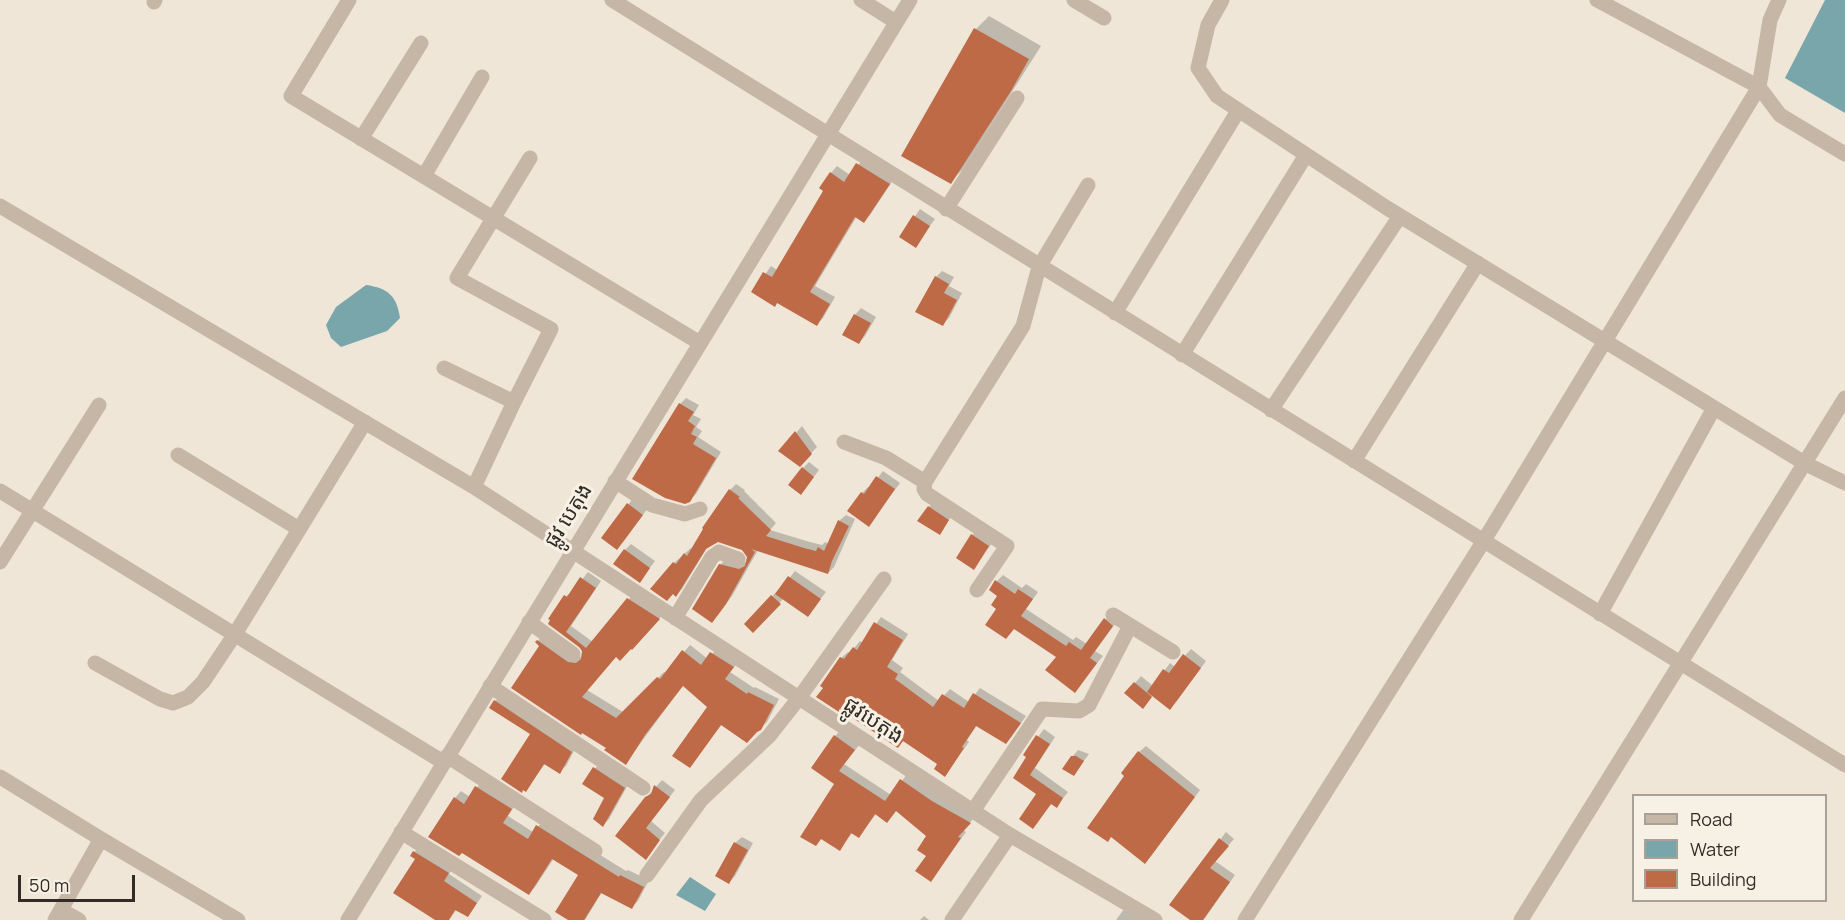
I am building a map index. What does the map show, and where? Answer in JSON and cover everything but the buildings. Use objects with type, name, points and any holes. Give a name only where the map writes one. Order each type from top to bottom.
[{"type":"street","points":[[349,0],[291,96],[700,343]]},
{"type":"street","points":[[612,0],[631,5],[827,135],[1845,765]]},
{"type":"street","points":[[861,0],[896,22]]},
{"type":"street","name":"ផ្លូវ បេតុង","points":[[348,920],[910,0]]},
{"type":"street","points":[[1074,0],[1104,18]]},
{"type":"street","points":[[1222,0],[1208,25],[1198,68],[1217,96],[1400,216],[1806,464],[1845,483]]},
{"type":"street","points":[[1597,0],[1759,87],[1780,115],[1845,154]]},
{"type":"street","points":[[1245,920],[1483,542],[1759,87],[1770,20],[1779,0]]},
{"type":"street","points":[[361,139],[421,43]]},
{"type":"street","points":[[424,176],[482,77]]},
{"type":"street","points":[[946,208],[1017,98]]},
{"type":"street","points":[[1115,314],[1238,111]]},
{"type":"street","points":[[1182,355],[1306,155]]},
{"type":"street","points":[[474,488],[551,329],[457,278],[530,158]]},
{"type":"street","points":[[977,590],[1007,546],[927,494],[924,489],[925,482],[1023,326],[1039,267],[1088,185]]},
{"type":"street","name":"ផ្លូវបេតុង","points":[[0,206],[474,488],[1010,835],[1155,920]]},
{"type":"street","points":[[1271,410],[1400,216]]},
{"type":"street","points":[[1354,461],[1478,263]]},
{"type":"street","points":[[444,368],[514,402]]},
{"type":"street","points":[[1521,920],[1845,398]]},
{"type":"street","points":[[0,562],[99,405]]},
{"type":"street","points":[[1600,614],[1714,408]]},
{"type":"street","points":[[95,663],[160,699],[173,703],[188,698],[203,682],[235,634],[364,422]]},
{"type":"street","points":[[844,442],[886,458],[925,482]]},
{"type":"street","points":[[178,455],[299,529]]},
{"type":"street","points":[[615,481],[652,505],[685,514],[700,509]]},
{"type":"street","points":[[0,491],[595,851]]},
{"type":"street","points":[[675,618],[712,557],[719,552],[738,558]]},
{"type":"street","points":[[647,875],[701,800],[755,751],[799,698],[884,579]]},
{"type":"street","points":[[1113,615],[1173,652]]},
{"type":"street","points":[[529,622],[573,654]]},
{"type":"street","points":[[973,811],[1041,709],[1079,711],[1089,705],[1130,626]]},
{"type":"street","points":[[490,686],[643,788]]},
{"type":"street","points":[[0,777],[238,920]]},
{"type":"street","points":[[401,832],[544,920]]},
{"type":"street","points":[[952,920],[1010,835]]},
{"type":"street","points":[[80,920],[58,915],[101,839]]},
{"type":"water","points":[[1825,0],[1845,0],[1845,113],[1785,78]]},
{"type":"water","points":[[366,285],[380,288],[390,294],[397,304],[400,318],[387,331],[341,347],[331,338],[326,325],[336,307]]},
{"type":"water","points":[[690,877],[716,894],[705,911],[676,895]]}]
